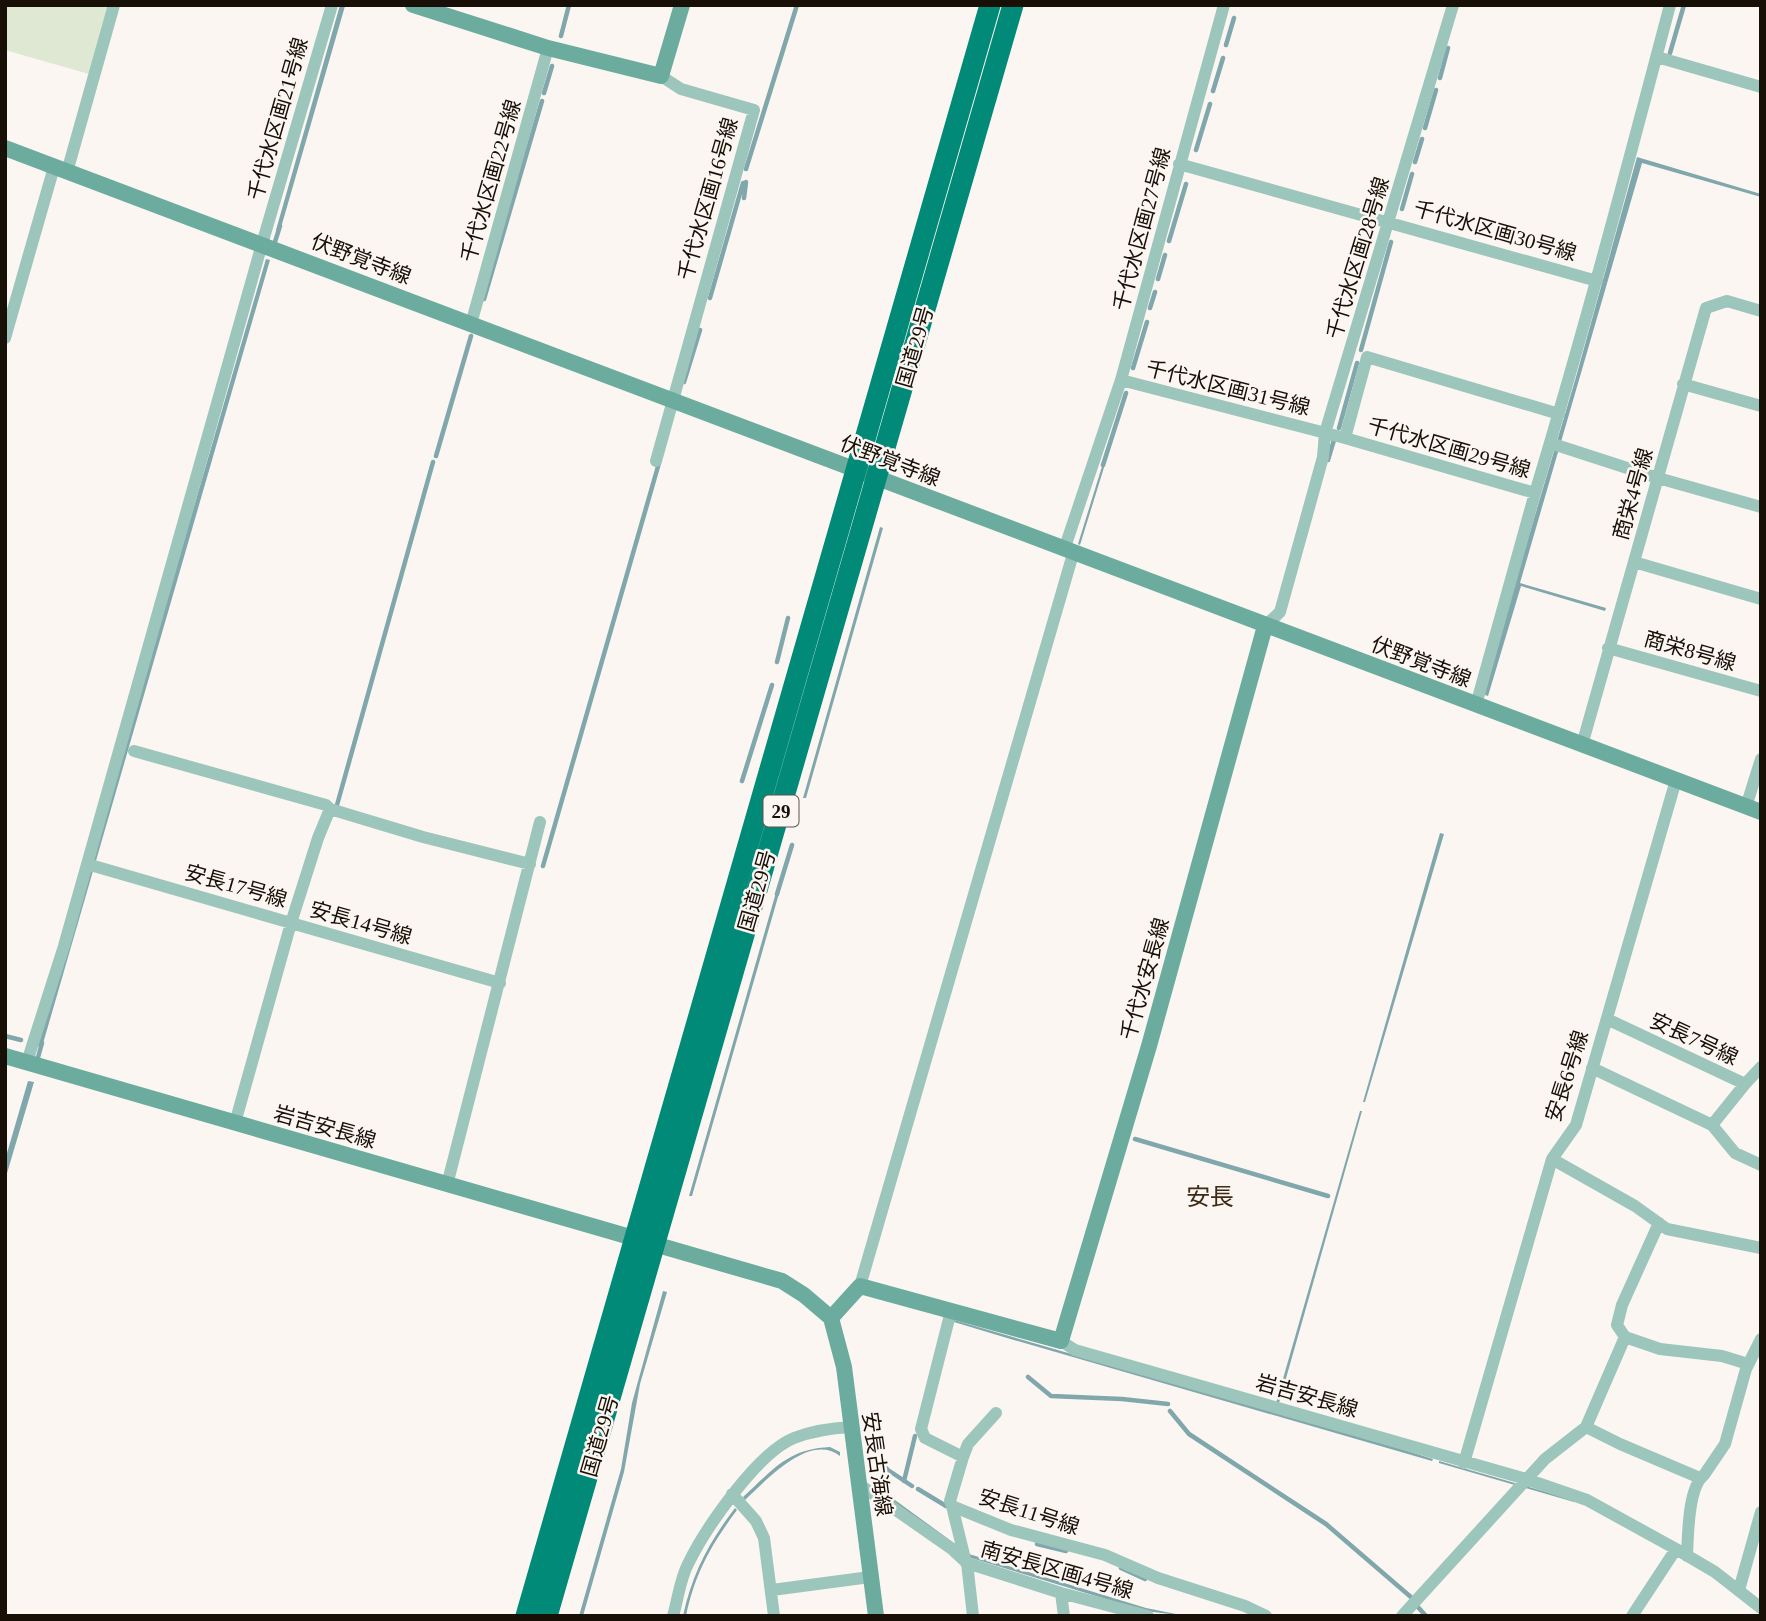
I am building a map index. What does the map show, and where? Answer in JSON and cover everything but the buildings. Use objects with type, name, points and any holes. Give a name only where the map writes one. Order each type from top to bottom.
[{"type":"highway","name":"国道29号","points":[[526,1616],[990,5]]},
{"type":"highway","name":"国道29号","points":[[547,1616],[1013,5]]},
{"type":"street","points":[[5,338],[114,5]]},
{"type":"street","name":"千代水区画21号線","points":[[27,1062],[64,946],[332,5]]},
{"type":"street","name":"千代水区画16号線","points":[[413,5],[455,11],[548,48],[661,76],[681,89],[754,110],[672,401]]},
{"type":"street","points":[[661,76],[682,5]]},
{"type":"street","name":"千代水区画27号線","points":[[860,1286],[1092,461],[1121,380],[1224,5]]},
{"type":"street","name":"千代水区画28号線","points":[[1265,626],[1280,612],[1323,457],[1325,433],[1453,5]]},
{"type":"street","name":"千代水区画29号線","points":[[1367,357],[1345,438],[1535,492],[1597,281],[1670,5]]},
{"type":"street","name":"千代水区画22号線","points":[[471,324],[548,48]]},
{"type":"street","points":[[1657,57],[1761,87]]},
{"type":"street","name":"伏野覚寺線","points":[[5,148],[1753,810]]},
{"type":"street","name":"千代水区画30号線","points":[[1179,164],[1597,281]]},
{"type":"street","name":"商栄4号線","points":[[1582,745],[1706,308],[1727,301],[1761,311]]},
{"type":"street","points":[[1349,352],[1559,414]]},
{"type":"street","name":"千代水区画31号線","points":[[1121,380],[1345,438]]},
{"type":"street","points":[[1683,384],[1761,406]]},
{"type":"street","points":[[656,461],[672,401]]},
{"type":"street","points":[[1550,443],[1658,478],[1761,507]]},
{"type":"street","points":[[1476,705],[1535,492]]},
{"type":"street","points":[[1634,562],[1761,599]]},
{"type":"street","name":"千代水安長線","points":[[1060,1341],[1149,1046],[1265,626]]},
{"type":"street","name":"商栄8号線","points":[[1608,648],[1761,691]]},
{"type":"street","points":[[134,751],[326,805],[330,809],[423,837],[530,864]]},
{"type":"street","points":[[1753,810],[1761,759]]},
{"type":"street","name":"安長6号線","points":[[1464,1463],[1552,1159],[1576,1125],[1675,780]]},
{"type":"street","name":"安長17号線","points":[[87,864],[291,923],[330,809]]},
{"type":"street","points":[[447,1185],[540,822]]},
{"type":"street","name":"安長14号線","points":[[235,1123],[291,923],[500,983]]},
{"type":"street","name":"安長7号線","points":[[1606,1019],[1745,1084],[1761,1066]]},
{"type":"street","name":"岩吉安長線","points":[[5,1056],[782,1281],[831,1318]]},
{"type":"street","points":[[1591,1068],[1712,1125],[1735,1153],[1761,1165]]},
{"type":"street","points":[[1712,1125],[1745,1084]]},
{"type":"street","points":[[1552,1159],[1608,1190],[1667,1229],[1761,1248]]},
{"type":"street","points":[[1659,1223],[1622,1305],[1617,1325],[1625,1337],[1660,1349],[1722,1356],[1748,1364]]},
{"type":"street","points":[[831,1318],[860,1286]]},
{"type":"street","name":"岩吉安長線","points":[[860,1286],[1060,1341],[1075,1350],[1526,1479],[1587,1500],[1715,1572],[1761,1608]]},
{"type":"street","points":[[951,1311],[921,1429],[925,1438],[963,1457]]},
{"type":"street","name":"安長古海線","points":[[831,1318],[844,1367],[876,1616]]},
{"type":"street","points":[[1402,1616],[1545,1459],[1586,1427],[1625,1337]]},
{"type":"street","points":[[1632,1616],[1681,1552],[1691,1502],[1700,1478],[1725,1444],[1748,1364],[1761,1339]]},
{"type":"street","name":"安長11号線","points":[[996,1413],[968,1444],[950,1501],[952,1506],[1011,1530],[1105,1555],[1158,1578],[1245,1606],[1266,1616]]},
{"type":"street","points":[[673,1616],[687,1566],[732,1494],[768,1457],[791,1439],[829,1429],[851,1427]]},
{"type":"street","points":[[1586,1427],[1700,1478]]},
{"type":"street","points":[[860,1485],[952,1549],[967,1563]]},
{"type":"street","points":[[732,1494],[756,1521],[764,1538],[774,1616]]},
{"type":"street","points":[[952,1506],[967,1563]]},
{"type":"street","points":[[1739,1590],[1761,1512]]},
{"type":"street","name":"南安長区画4号線","points":[[973,1616],[967,1563],[1061,1593],[1148,1616]]},
{"type":"street","points":[[772,1590],[870,1577]]},
{"type":"street","points":[[554,1616],[555,1589]]},
{"type":"street","points":[[1061,1593],[1064,1616]]},
{"type":"green space","points":[[5,5],[109,5],[89,74],[5,50]]},
{"type":"water","points":[[340,5],[345,6],[280,231],[276,230]]},
{"type":"water","points":[[1637,157],[1761,194],[1761,197],[1642,163],[1520,583],[1606,608],[1605,611],[1521,586],[1488,696],[1482,694],[1576,377]]},
{"type":"water","points":[[266,259],[270,260],[42,1047],[37,1046]]},
{"type":"water","points":[[1104,460],[1106,461],[1080,545],[1078,544]]},
{"type":"water","points":[[880,527],[883,528],[806,798],[803,798]]},
{"type":"water","points":[[1440,833],[1444,834],[1363,1102]]},
{"type":"water","points":[[777,889],[780,890],[692,1196],[689,1196]]},
{"type":"water","points":[[28,1081],[34,1082],[5,1180],[5,1160]]},
{"type":"water","points":[[1360,1111],[1279,1403],[1276,1403]]},
{"type":"water","points":[[663,1291],[667,1292],[640,1384],[624,1472],[583,1616],[579,1616],[621,1469],[632,1403]]},
{"type":"water","points":[[954,1320],[1433,1459],[1432,1461],[1007,1338]]},
{"type":"water","points":[[830,1447],[840,1452],[840,1456],[828,1450],[802,1454],[776,1471],[745,1500],[743,1497],[772,1470],[791,1457],[802,1452]]},
{"type":"water","points":[[1439,1463],[1574,1500],[1574,1502]]},
{"type":"water","points":[[873,1484],[969,1554],[1146,1608],[1186,1616],[1145,1611],[968,1557],[873,1488]]},
{"type":"water","points":[[735,1508],[737,1510],[705,1560],[686,1616],[683,1616],[691,1586],[703,1559]]},
{"type":"waterway","points":[[561,36],[569,5]]},
{"type":"waterway","points":[[746,169],[797,5]]},
{"type":"waterway","points":[[1670,53],[1684,5]]},
{"type":"waterway","points":[[1226,45],[1234,18]]},
{"type":"waterway","points":[[1440,78],[1448,48]]},
{"type":"waterway","points":[[1213,91],[1223,58]]},
{"type":"waterway","points":[[544,93],[552,66]]},
{"type":"waterway","points":[[1425,128],[1436,90]]},
{"type":"waterway","points":[[484,299],[542,101]]},
{"type":"waterway","points":[[1196,150],[1210,104]]},
{"type":"waterway","points":[[1415,162],[1422,139]]},
{"type":"waterway","points":[[1402,209],[1412,174]]},
{"type":"waterway","points":[[744,198],[746,182]]},
{"type":"waterway","points":[[710,298],[743,183]]},
{"type":"waterway","points":[[1169,241],[1186,184]]},
{"type":"waterway","points":[[274,245],[280,226]]},
{"type":"waterway","points":[[1361,350],[1391,242]]},
{"type":"waterway","points":[[1158,279],[1165,255]]},
{"type":"waterway","points":[[1150,308],[1155,292]]},
{"type":"waterway","points":[[1133,368],[1147,322]]},
{"type":"waterway","points":[[684,382],[700,330]]},
{"type":"waterway","points":[[436,456],[471,336]]},
{"type":"waterway","points":[[1339,428],[1357,363]]},
{"type":"waterway","points":[[1103,465],[1126,393]]},
{"type":"waterway","points":[[1328,460],[1334,440]]},
{"type":"waterway","points":[[337,805],[433,462]]},
{"type":"waterway","points":[[543,866],[659,463]]},
{"type":"waterway","points":[[777,662],[788,618]]},
{"type":"waterway","points":[[742,781],[772,685]]},
{"type":"waterway","points":[[777,894],[792,845]]},
{"type":"waterway","points":[[5,1036],[21,1040]]},
{"type":"waterway","points":[[37,1061],[42,1043]]},
{"type":"waterway","points":[[1135,1139],[1328,1196]]},
{"type":"waterway","points":[[1028,1377],[1051,1396],[1168,1404]]},
{"type":"waterway","points":[[1170,1411],[1189,1434],[1326,1524],[1412,1598]]},
{"type":"waterway","points":[[904,1481],[915,1436]]},
{"type":"waterway","points":[[874,1457],[912,1486]]},
{"type":"waterway","points":[[918,1489],[946,1506]]},
{"type":"waterway","points":[[1037,1544],[1066,1551]]},
{"type":"waterway","points":[[1121,1568],[1145,1579]]},
{"type":"waterway","points":[[1417,1606],[1426,1616]]},
{"type":"district","name":"安長","points":[[1210,1197]]}]
